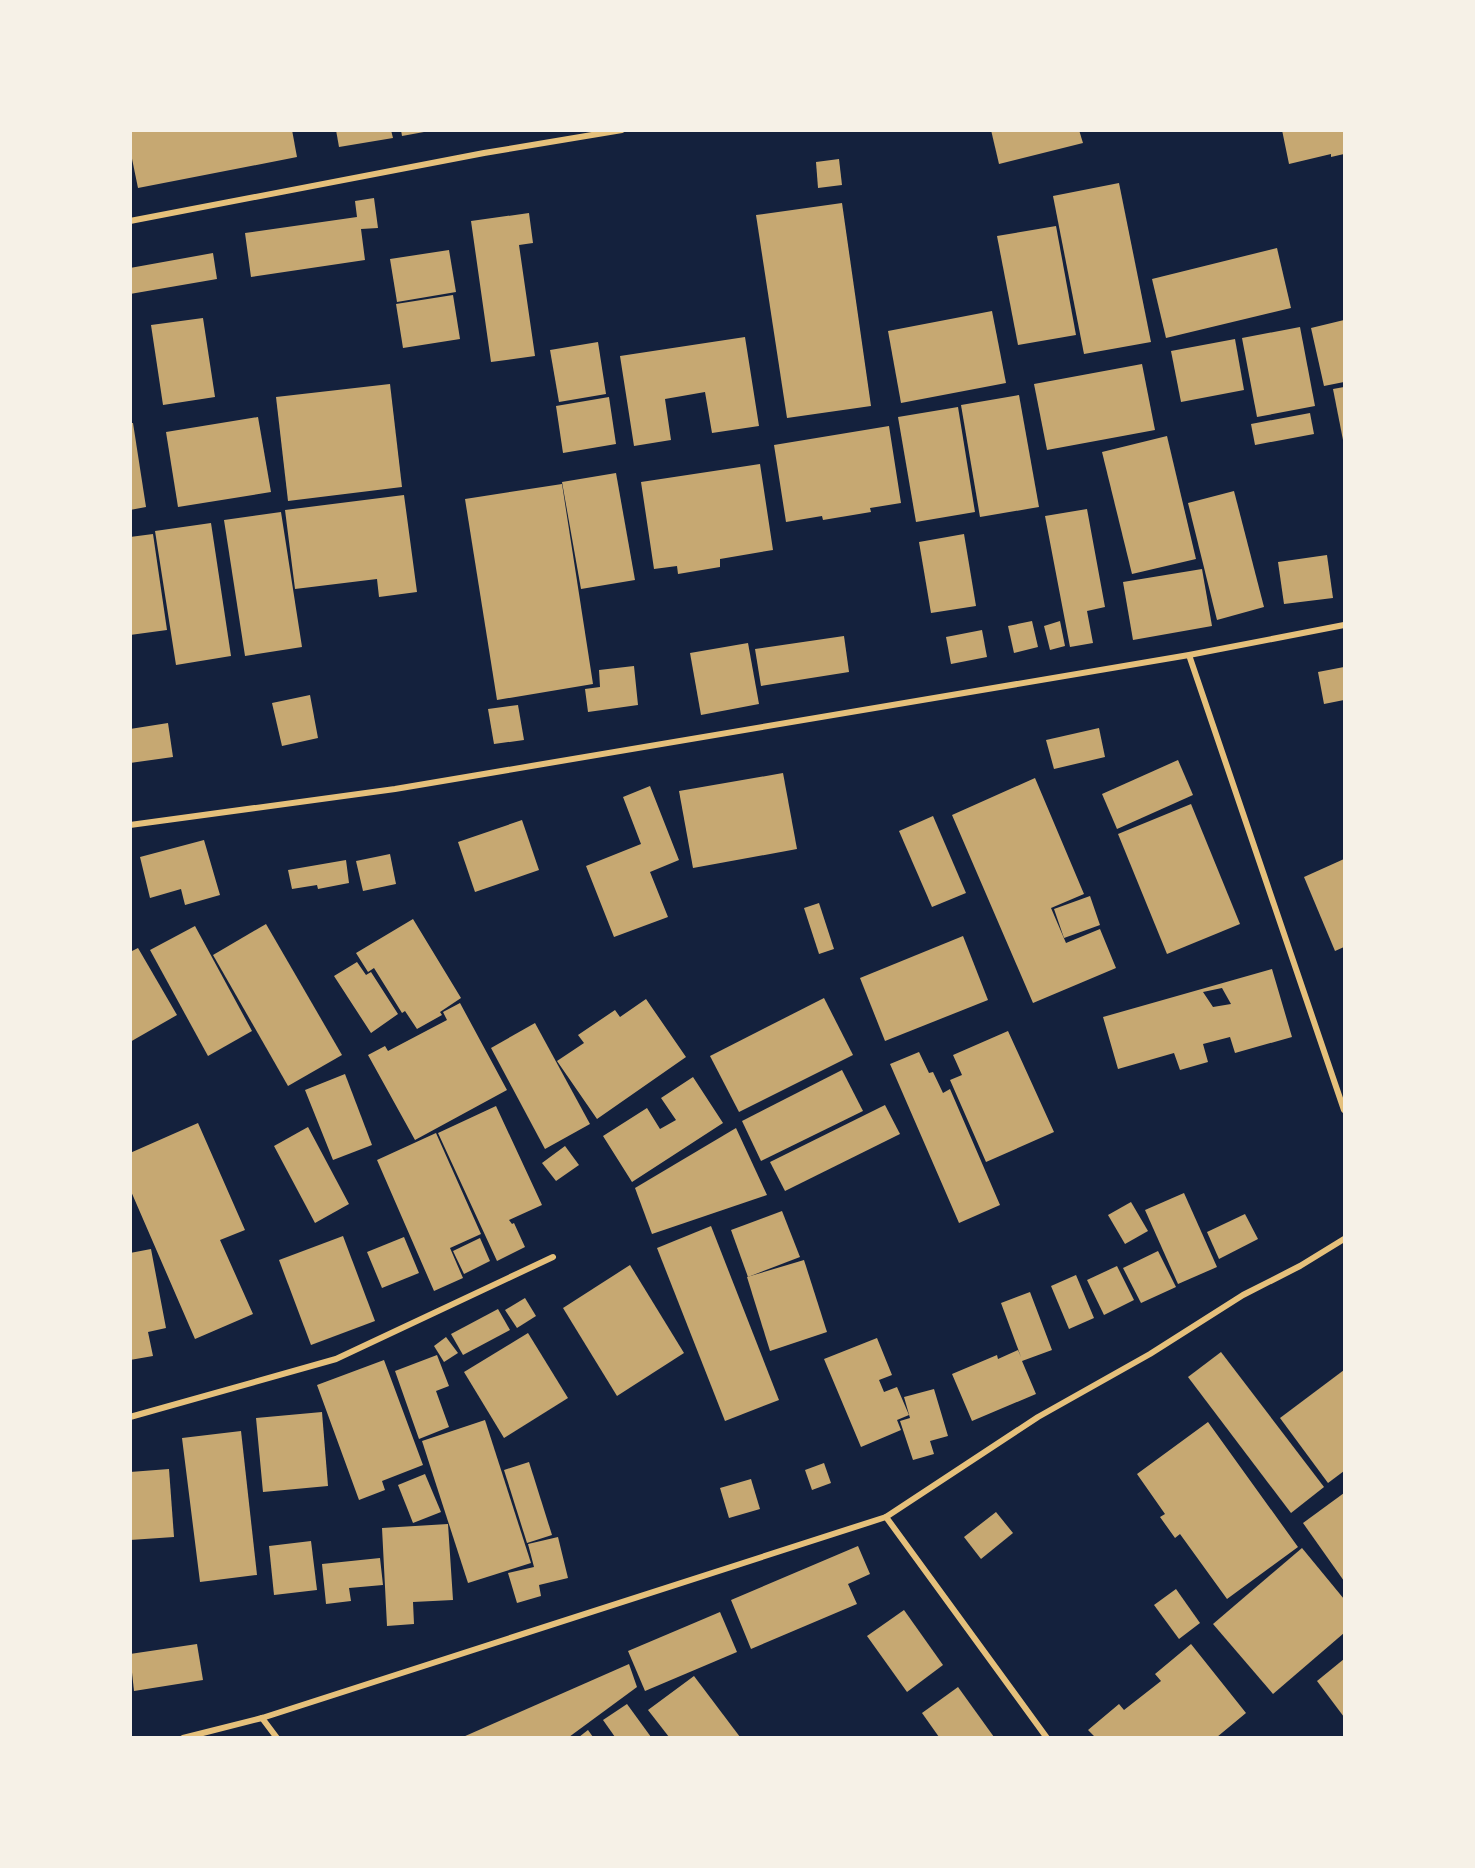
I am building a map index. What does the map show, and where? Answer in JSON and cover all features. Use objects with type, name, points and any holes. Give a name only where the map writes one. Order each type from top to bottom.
[{"type":"street","points":[[130,221],[484,153],[622,130]]},
{"type":"street","points":[[130,825],[395,789],[1189,655],[1344,625]]},
{"type":"street","points":[[1189,655],[1344,1110]]},
{"type":"street","points":[[183,1737],[262,1718],[886,1517],[1038,1417],[1150,1353],[1243,1295],[1300,1266],[1344,1239]]},
{"type":"street","points":[[130,1417],[336,1359],[553,1257]]},
{"type":"street","points":[[886,1517],[1047,1737]]},
{"type":"street","points":[[262,1718],[277,1737]]},
{"type":"building","points":[[130,130],[292,130],[297,157],[138,188],[130,149]]},
{"type":"building","points":[[336,130],[391,130],[393,138],[339,147]]},
{"type":"building","points":[[401,130],[424,130],[424,132],[402,136]]},
{"type":"building","points":[[991,130],[1079,130],[1083,143],[999,164]]},
{"type":"building","points":[[1282,130],[1344,130],[1344,154],[1331,157],[1331,154],[1289,164]]},
{"type":"building","points":[[839,159],[842,185],[818,188],[816,162]]},
{"type":"building","points":[[1119,183],[1151,342],[1084,354],[1053,196]]},
{"type":"building","points":[[374,198],[378,228],[361,229],[365,260],[251,277],[245,233],[357,217],[355,201]]},
{"type":"building","points":[[842,203],[871,406],[787,418],[756,215]]},
{"type":"building","points":[[529,213],[533,243],[519,245],[535,356],[491,362],[471,221]]},
{"type":"building","points":[[1056,226],[1076,335],[1018,345],[997,236]]},
{"type":"building","points":[[1277,248],[1291,308],[1166,338],[1152,279]]},
{"type":"building","points":[[449,250],[456,292],[397,302],[390,259]]},
{"type":"building","points":[[213,253],[217,279],[130,294],[130,268]]},
{"type":"building","points":[[453,295],[460,339],[403,348],[396,304]]},
{"type":"building","points":[[992,311],[1006,383],[901,403],[888,331]]},
{"type":"building","points":[[203,318],[215,397],[163,405],[151,325]]},
{"type":"building","points":[[1344,320],[1344,382],[1324,386],[1311,328]]},
{"type":"building","points":[[1300,327],[1315,406],[1257,417],[1242,338]]},
{"type":"building","points":[[745,337],[759,426],[712,433],[705,392],[665,399],[671,440],[634,446],[620,356]]},
{"type":"building","points":[[1235,339],[1244,390],[1181,402],[1171,351]]},
{"type":"building","points":[[598,342],[606,394],[559,402],[550,350]]},
{"type":"building","points":[[1142,364],[1155,430],[1047,450],[1034,384]]},
{"type":"building","points":[[390,384],[402,487],[288,501],[276,397]]},
{"type":"building","points":[[1344,387],[1344,440],[1343,440],[1333,389]]},
{"type":"building","points":[[1019,395],[1039,507],[980,517],[961,405]]},
{"type":"building","points":[[609,397],[616,444],[563,453],[556,406]]},
{"type":"building","points":[[958,407],[975,512],[916,522],[898,417]]},
{"type":"building","points":[[1310,413],[1314,434],[1255,445],[1251,424]]},
{"type":"building","points":[[258,417],[271,492],[178,507],[166,432]]},
{"type":"building","points":[[130,423],[133,423],[146,507],[130,510]]},
{"type":"building","points":[[889,426],[901,503],[870,508],[871,512],[823,520],[822,516],[786,522],[774,445]]},
{"type":"building","points":[[1167,436],[1196,559],[1132,574],[1102,452]]},
{"type":"building","points":[[760,464],[773,550],[720,559],[720,567],[678,574],[677,566],[654,569],[641,482]]},
{"type":"building","points":[[616,473],[635,580],[581,589],[562,482]]},
{"type":"building","points":[[562,484],[593,684],[497,700],[465,499]]},
{"type":"building","points":[[1234,491],[1264,607],[1217,620],[1188,503]]},
{"type":"building","points":[[404,495],[417,592],[379,597],[377,579],[295,589],[285,510]]},
{"type":"building","points":[[1087,509],[1105,607],[1087,611],[1093,643],[1070,647],[1045,516]]},
{"type":"building","points":[[281,512],[302,647],[245,656],[224,520]]},
{"type":"building","points":[[211,523],[231,656],[176,665],[155,531]]},
{"type":"building","points":[[153,534],[167,630],[130,635],[130,537]]},
{"type":"building","points":[[964,534],[976,606],[931,613],[919,542]]},
{"type":"building","points":[[1327,555],[1333,598],[1284,604],[1278,562]]},
{"type":"building","points":[[1202,569],[1212,626],[1133,640],[1123,582]]},
{"type":"building","points":[[1032,621],[1038,647],[1014,653],[1008,626]]},
{"type":"building","points":[[1060,621],[1065,646],[1050,650],[1044,626]]},
{"type":"building","points":[[982,630],[987,657],[951,664],[946,637]]},
{"type":"building","points":[[844,636],[849,672],[761,686],[755,649]]},
{"type":"building","points":[[748,643],[759,704],[701,715],[690,653]]},
{"type":"building","points":[[634,666],[638,705],[588,712],[585,689],[600,687],[599,670]]},
{"type":"building","points":[[1344,667],[1344,700],[1324,704],[1318,672]]},
{"type":"building","points":[[310,695],[318,738],[282,746],[272,703]]},
{"type":"building","points":[[518,705],[524,740],[494,744],[488,709]]},
{"type":"building","points":[[168,723],[173,757],[130,763],[130,729]]},
{"type":"building","points":[[1099,728],[1105,757],[1054,769],[1046,740]]},
{"type":"building","points":[[1178,760],[1193,795],[1117,829],[1102,794]]},
{"type":"building","points":[[783,773],[797,849],[693,868],[679,791]]},
{"type":"building","points":[[1035,778],[1084,894],[1051,908],[1066,943],[1100,929],[1116,968],[1033,1003],[952,815]]},
{"type":"building","points":[[650,786],[679,860],[650,872],[668,917],[614,937],[586,866],[641,844],[623,797]]},
{"type":"building","points":[[1191,804],[1240,924],[1167,954],[1118,834]]},
{"type":"building","points":[[933,816],[966,893],[932,907],[899,831]]},
{"type":"building","points":[[522,820],[539,870],[475,892],[458,842]]},
{"type":"building","points":[[204,840],[220,895],[185,905],[181,889],[150,898],[140,857]]},
{"type":"building","points":[[390,854],[396,884],[363,891],[356,861]]},
{"type":"building","points":[[1344,859],[1344,947],[1335,951],[1304,877]]},
{"type":"building","points":[[346,860],[349,883],[318,889],[317,885],[292,889],[288,870]]},
{"type":"building","points":[[1090,896],[1100,925],[1064,938],[1054,909]]},
{"type":"building","points":[[819,903],[834,949],[819,954],[804,908]]},
{"type":"building","points":[[413,919],[461,998],[440,1012],[442,1015],[417,1029],[405,1011],[402,1013],[374,968],[368,972],[356,953]]},
{"type":"building","points":[[266,924],[342,1055],[288,1086],[213,955]]},
{"type":"building","points":[[195,926],[252,1031],[208,1056],[150,950]]},
{"type":"building","points":[[963,936],[988,1000],[885,1041],[860,978]]},
{"type":"building","points":[[138,948],[177,1015],[130,1042],[130,952]]},
{"type":"building","points":[[357,962],[366,975],[371,972],[398,1014],[371,1033],[334,976]]},
{"type":"building","points":[[1272,969],[1292,1037],[1235,1053],[1230,1037],[1203,1044],[1208,1062],[1180,1070],[1174,1053],[1118,1069],[1103,1017]],"holes":[[[1222,988],[1231,1004],[1213,1007],[1203,992]]]},
{"type":"building","points":[[824,998],[853,1055],[739,1112],[710,1056]]},
{"type":"building","points":[[646,999],[686,1057],[597,1119],[557,1061],[584,1043],[578,1035],[615,1010],[620,1017]]},
{"type":"building","points":[[460,1003],[507,1090],[415,1140],[368,1055],[385,1046],[388,1051],[447,1020],[443,1012]]},
{"type":"building","points":[[535,1023],[590,1124],[545,1149],[491,1048]]},
{"type":"building","points":[[1008,1031],[1054,1132],[986,1162],[950,1080],[962,1075],[953,1055]]},
{"type":"building","points":[[919,1052],[929,1073],[933,1072],[943,1093],[950,1089],[1000,1205],[959,1223],[890,1064]]},
{"type":"building","points":[[842,1070],[863,1111],[761,1161],[742,1121]]},
{"type":"building","points":[[345,1074],[372,1145],[333,1160],[305,1090]]},
{"type":"building","points":[[693,1077],[723,1123],[632,1182],[603,1136],[647,1108],[660,1129],[676,1120],[661,1098]]},
{"type":"building","points":[[885,1105],[900,1134],[785,1191],[770,1162]]},
{"type":"building","points":[[496,1106],[542,1205],[509,1220],[512,1224],[514,1223],[525,1247],[497,1261],[438,1133]]},
{"type":"building","points":[[198,1123],[245,1230],[220,1240],[253,1314],[195,1339],[130,1189],[130,1153]]},
{"type":"building","points":[[308,1127],[349,1204],[315,1223],[274,1146]]},
{"type":"building","points":[[736,1128],[767,1195],[652,1234],[635,1188]]},
{"type":"building","points":[[436,1133],[481,1234],[450,1248],[463,1278],[434,1291],[377,1160]]},
{"type":"building","points":[[565,1146],[579,1165],[556,1181],[542,1163]]},
{"type":"building","points":[[1184,1193],[1217,1267],[1178,1284],[1145,1210]]},
{"type":"building","points":[[1131,1202],[1148,1231],[1125,1244],[1108,1215]]},
{"type":"building","points":[[782,1211],[800,1257],[748,1277],[731,1230]]},
{"type":"building","points":[[1245,1214],[1258,1239],[1219,1259],[1207,1232]]},
{"type":"building","points":[[711,1226],[779,1400],[725,1421],[657,1248]]},
{"type":"building","points":[[343,1236],[375,1321],[311,1345],[279,1260]]},
{"type":"building","points":[[404,1237],[419,1273],[382,1288],[367,1252]]},
{"type":"building","points":[[480,1238],[490,1261],[464,1274],[453,1251]]},
{"type":"building","points":[[151,1249],[166,1328],[148,1332],[153,1356],[130,1360],[130,1253]]},
{"type":"building","points":[[1158,1251],[1176,1287],[1141,1303],[1123,1268]]},
{"type":"building","points":[[804,1260],[827,1332],[770,1351],[747,1277]]},
{"type":"building","points":[[630,1265],[684,1353],[617,1396],[563,1308]]},
{"type":"building","points":[[1117,1266],[1134,1300],[1104,1315],[1087,1280]]},
{"type":"building","points":[[1076,1275],[1094,1318],[1069,1329],[1051,1286]]},
{"type":"building","points":[[1030,1292],[1052,1350],[1022,1361],[1036,1394],[972,1421],[952,1374],[997,1355],[998,1359],[1018,1350],[1021,1357],[1001,1303]]},
{"type":"building","points":[[525,1298],[536,1316],[517,1328],[505,1310]]},
{"type":"building","points":[[498,1309],[510,1330],[463,1355],[451,1334]]},
{"type":"building","points":[[528,1333],[568,1398],[504,1438],[464,1372]]},
{"type":"building","points":[[446,1337],[458,1353],[444,1362],[434,1346]]},
{"type":"building","points":[[877,1338],[892,1375],[879,1380],[884,1392],[897,1387],[909,1415],[897,1420],[901,1430],[861,1447],[824,1359]]},
{"type":"building","points":[[1221,1352],[1324,1487],[1291,1513],[1188,1377]]},
{"type":"building","points":[[437,1355],[449,1386],[436,1391],[449,1427],[419,1439],[395,1371]]},
{"type":"building","points":[[384,1360],[423,1465],[382,1481],[385,1490],[359,1500],[317,1385]]},
{"type":"building","points":[[1344,1370],[1344,1471],[1328,1483],[1280,1418]]},
{"type":"building","points":[[934,1389],[948,1436],[930,1441],[934,1454],[913,1460],[900,1421],[910,1418],[904,1397]]},
{"type":"building","points":[[322,1412],[328,1486],[263,1492],[256,1418]]},
{"type":"building","points":[[485,1420],[531,1563],[468,1583],[422,1441]]},
{"type":"building","points":[[1208,1422],[1298,1547],[1227,1599],[1180,1534],[1175,1538],[1160,1517],[1165,1514],[1137,1474]]},
{"type":"building","points":[[241,1431],[257,1575],[200,1582],[182,1438]]},
{"type":"building","points":[[529,1462],[552,1535],[527,1543],[504,1470]]},
{"type":"building","points":[[824,1463],[831,1483],[812,1490],[805,1470]]},
{"type":"building","points":[[169,1469],[174,1537],[130,1540],[130,1472]]},
{"type":"building","points":[[425,1474],[441,1512],[413,1523],[398,1485]]},
{"type":"building","points":[[751,1479],[760,1509],[729,1518],[720,1488]]},
{"type":"building","points":[[1344,1493],[1344,1581],[1303,1523]]},
{"type":"building","points":[[996,1512],[1013,1533],[981,1559],[964,1537]]},
{"type":"building","points":[[448,1524],[453,1600],[413,1602],[414,1624],[387,1626],[382,1528]]},
{"type":"building","points":[[558,1537],[568,1578],[539,1585],[541,1596],[517,1603],[508,1573],[534,1567],[528,1544]]},
{"type":"building","points":[[311,1541],[317,1590],[274,1595],[269,1546]]},
{"type":"building","points":[[858,1546],[870,1574],[848,1584],[857,1604],[751,1649],[731,1600]]},
{"type":"building","points":[[1302,1548],[1344,1599],[1344,1633],[1273,1694],[1213,1624]]},
{"type":"building","points":[[380,1558],[383,1585],[349,1588],[351,1601],[326,1604],[322,1564]]},
{"type":"building","points":[[1176,1589],[1200,1623],[1179,1639],[1154,1605]]},
{"type":"building","points":[[904,1610],[943,1665],[907,1692],[867,1636]]},
{"type":"building","points":[[720,1612],[737,1652],[645,1691],[628,1651]]},
{"type":"building","points":[[197,1644],[203,1680],[134,1691],[130,1654]]},
{"type":"building","points":[[1191,1644],[1246,1713],[1217,1737],[1095,1737],[1088,1730],[1119,1704],[1124,1710],[1161,1681],[1155,1674]]},
{"type":"building","points":[[1344,1659],[1344,1717],[1317,1681]]},
{"type":"building","points":[[629,1664],[637,1687],[569,1737],[463,1737]]},
{"type":"building","points":[[694,1676],[740,1737],[669,1737],[648,1710]]},
{"type":"building","points":[[958,1687],[994,1737],[939,1737],[922,1713]]},
{"type":"building","points":[[627,1704],[651,1737],[615,1737],[603,1720]]},
{"type":"building","points":[[588,1730],[593,1737],[579,1737]]}]
